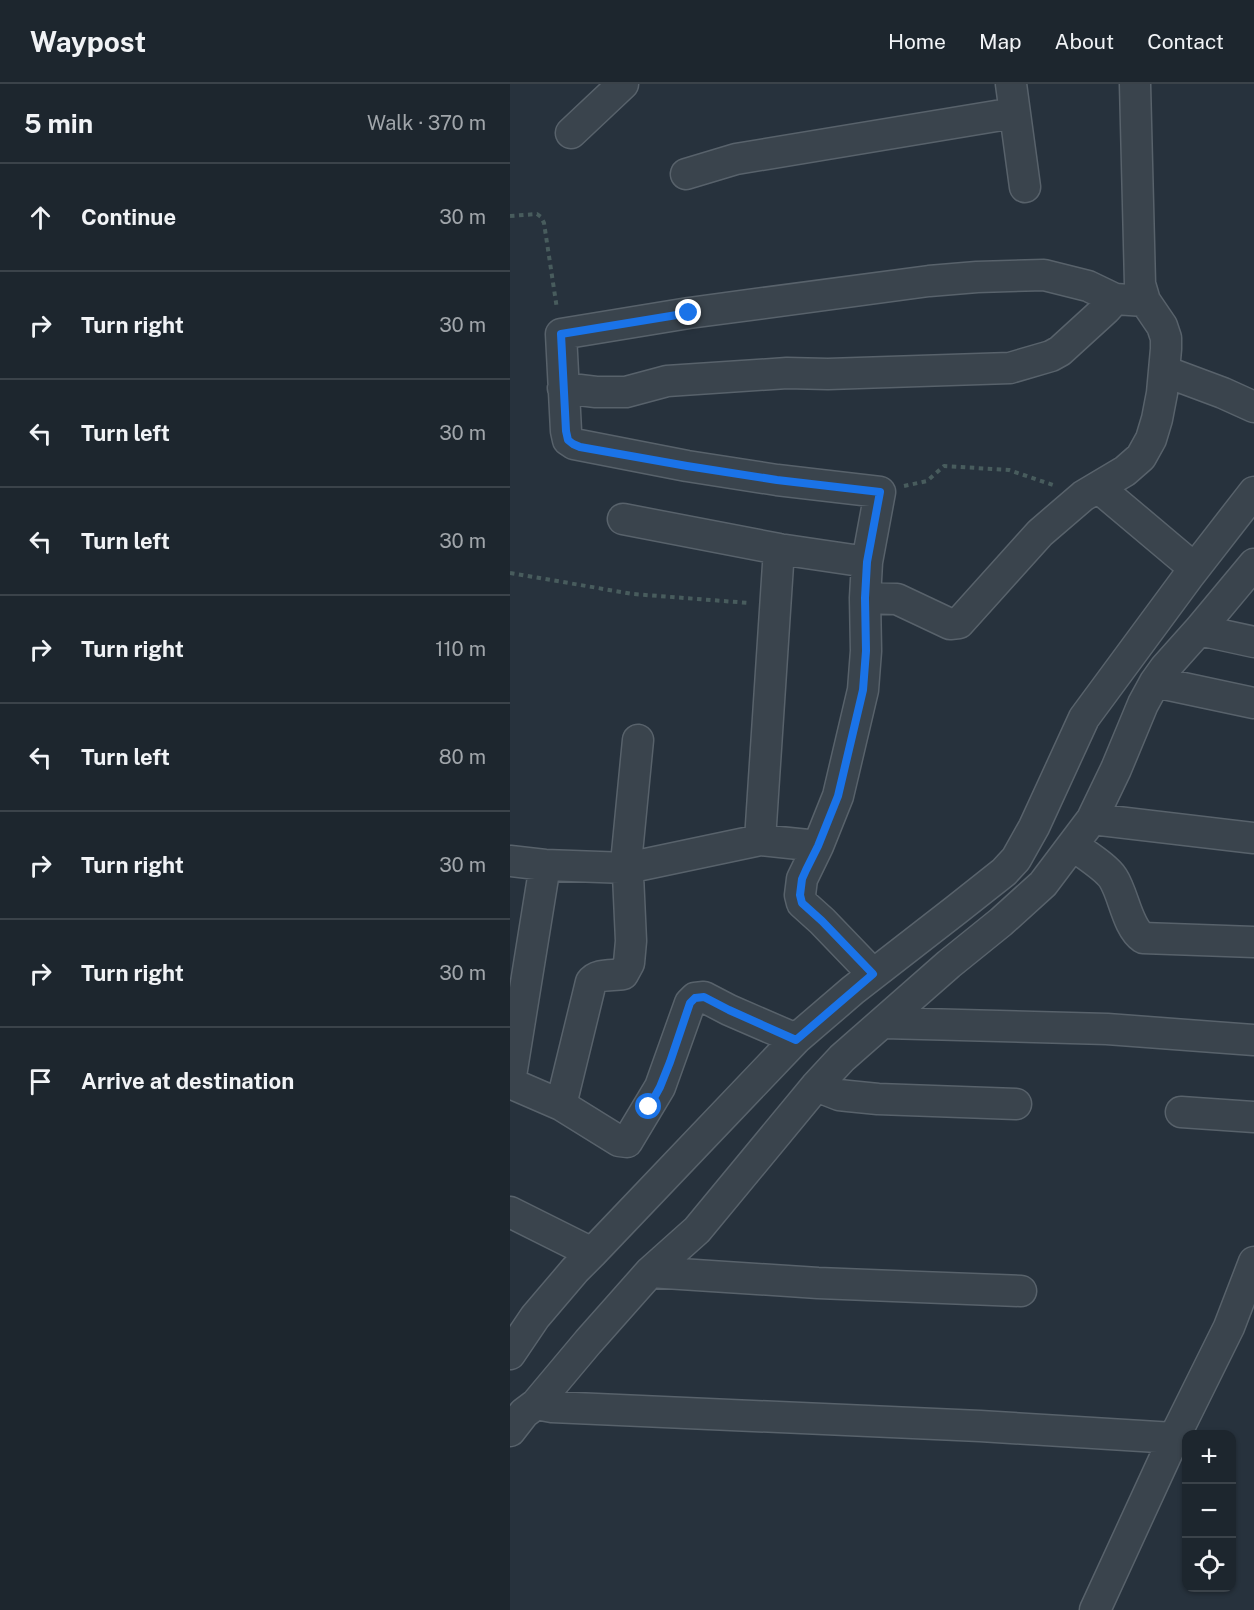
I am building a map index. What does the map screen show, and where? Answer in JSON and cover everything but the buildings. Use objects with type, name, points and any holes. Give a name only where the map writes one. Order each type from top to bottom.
[{"type":"street","points":[[571,134],[622,84]]},
{"type":"street","points":[[1011,84],[1025,187]]},
{"type":"street","points":[[865,598],[897,599],[950,624],[959,623],[1040,533],[1091,492],[1125,471],[1141,457],[1151,439],[1157,419],[1166,338],[1162,326],[1145,301],[1140,284],[1135,84]]},
{"type":"street","points":[[686,174],[736,159],[1014,113]]},
{"type":"street","points":[[873,974],[802,903],[800,895],[802,879],[838,796],[863,690],[867,562],[880,492],[766,478],[573,444],[568,440],[566,431],[561,334],[689,313],[929,281],[977,277],[1044,275],[1088,286],[1114,298],[1145,301]]},
{"type":"street","points":[[563,388],[596,392],[626,392],[667,381],[776,374],[1010,368],[1051,356],[1060,351],[1106,309],[1114,298]]},
{"type":"street","points":[[1164,371],[1254,407]]},
{"type":"street","points":[[1091,492],[1194,568]]},
{"type":"street","points":[[510,1354],[535,1317],[575,1270],[796,1040],[873,974],[1004,872],[1016,859],[1034,827],[1084,718],[1194,568],[1254,492]]},
{"type":"street","points":[[623,519],[779,549],[867,562]]},
{"type":"street","points":[[760,840],[779,549]]},
{"type":"street","points":[[510,1431],[651,1272],[697,1230],[816,1086],[842,1058],[1043,884],[1092,819],[1155,682],[1199,630],[1244,589],[1254,564]]},
{"type":"street","points":[[1199,630],[1254,642]]},
{"type":"street","points":[[1155,682],[1254,703]]},
{"type":"street","points":[[561,1105],[591,982],[600,976],[623,974],[629,963],[631,941],[627,845],[638,740]]},
{"type":"street","points":[[1092,819],[1254,838]]},
{"type":"street","points":[[510,861],[545,865],[627,868],[760,840],[818,846]]},
{"type":"street","points":[[1073,845],[1112,876],[1121,892],[1132,924],[1143,938],[1254,942]]},
{"type":"street","points":[[545,865],[510,1082],[561,1105],[619,1141],[627,1142],[660,1087],[690,1003],[695,998],[704,997],[796,1040]]},
{"type":"street","points":[[884,1023],[1107,1029],[1254,1040]]},
{"type":"street","points":[[816,1086],[839,1095],[858,1097],[1016,1104]]},
{"type":"street","points":[[1181,1112],[1254,1116]]},
{"type":"street","points":[[510,1212],[592,1253]]},
{"type":"street","points":[[1095,1610],[1174,1438],[1242,1328],[1254,1262]]},
{"type":"street","points":[[651,1272],[830,1283],[1021,1291]]},
{"type":"street","points":[[536,1404],[968,1425],[1174,1438]]},
{"type":"path","points":[[510,216],[537,214],[544,223],[561,334]]},
{"type":"path","points":[[880,492],[927,481],[944,466],[1009,470],[1091,492]]},
{"type":"path","points":[[510,573],[633,594],[774,605]]},
{"type":"route","points":[[649,1107],[670,1062],[690,1003],[695,998],[704,997],[796,1040],[873,974],[802,903],[800,895],[802,879],[838,796],[855,716],[863,690],[867,562],[880,492],[777,480],[687,466],[580,447],[568,440],[561,334],[689,313]]}]
